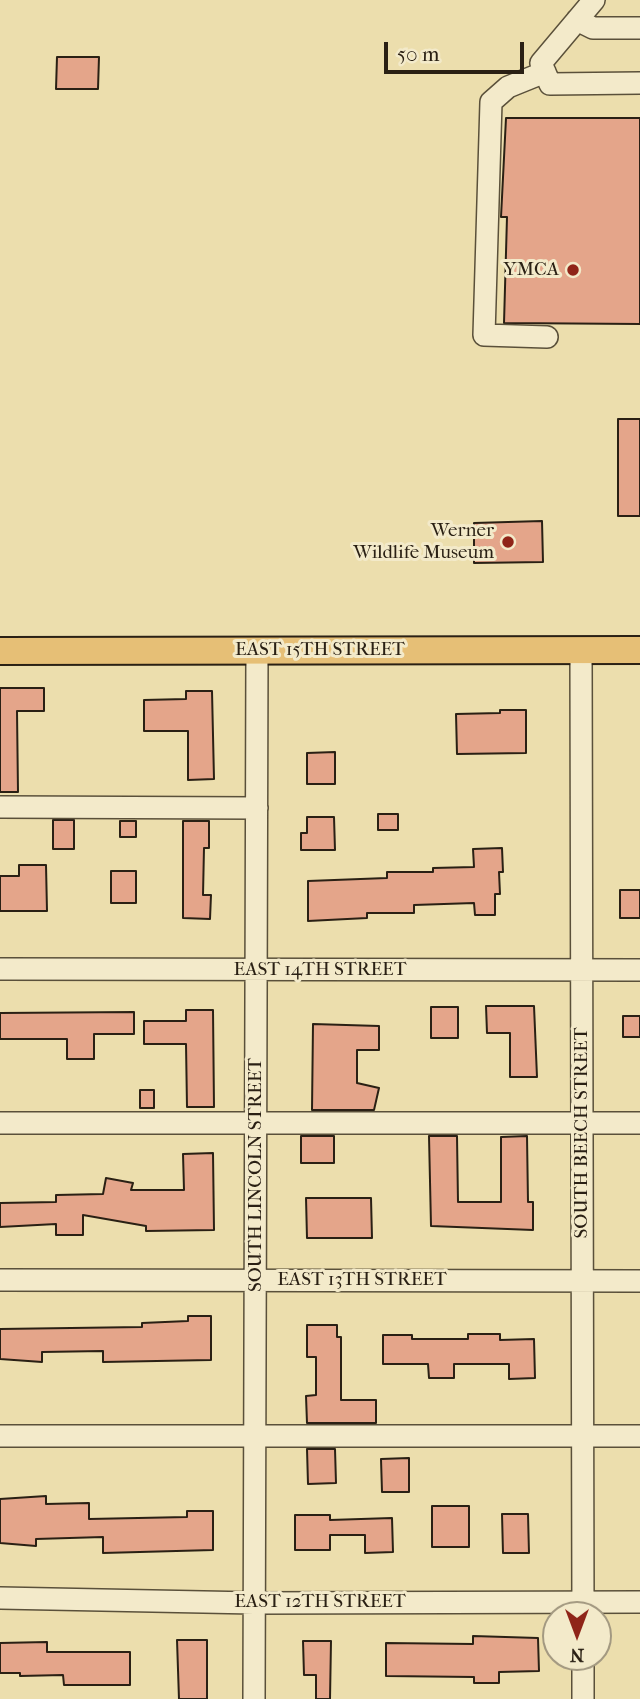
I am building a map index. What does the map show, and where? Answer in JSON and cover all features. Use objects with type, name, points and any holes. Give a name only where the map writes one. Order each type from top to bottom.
[{"type":"main road","name":"EAST 15TH STREET","points":[[0,651],[640,650]]},
{"type":"street","points":[[594,0],[541,63],[550,84],[640,83]]},
{"type":"street","points":[[577,20],[593,28],[640,28]]},
{"type":"street","points":[[545,72],[508,87],[491,102],[484,335],[547,337]]},
{"type":"street","name":"SOUTH LINCOLN STREET","points":[[254,1699],[257,650]]},
{"type":"street","name":"SOUTH BEECH STREET","points":[[581,650],[583,1601]]},
{"type":"street","points":[[0,807],[257,808]]},
{"type":"street","name":"EAST 14TH STREET","points":[[0,969],[640,970]]},
{"type":"street","points":[[0,1123],[640,1123]]},
{"type":"street","name":"EAST 13TH STREET","points":[[0,1280],[640,1280]]},
{"type":"street","points":[[0,1436],[640,1436]]},
{"type":"street","name":"EAST 12TH STREET","points":[[0,1598],[542,1608]]},
{"type":"street","name":"EAST 12TH STREET","points":[[612,1605],[640,1602]]},
{"type":"street","points":[[583,1671],[583,1699]]},
{"type":"building","points":[[57,57],[99,57],[98,89],[56,89]]},
{"type":"building","name":"YMCA","points":[[506,118],[640,118],[640,324],[504,323],[507,217],[501,217]]},
{"type":"building","points":[[618,419],[640,419],[640,516],[618,516]]},
{"type":"building","name":"Werner Wildlife Museum","points":[[542,521],[543,562],[474,563],[474,523]]},
{"type":"building","points":[[0,688],[44,688],[44,711],[17,711],[18,792],[0,792]]},
{"type":"building","points":[[186,691],[212,691],[214,779],[188,780],[188,731],[144,731],[144,700],[186,699]]},
{"type":"building","points":[[500,710],[526,710],[526,753],[457,754],[456,714],[500,713]]},
{"type":"building","points":[[335,752],[335,784],[307,784],[307,753]]},
{"type":"building","points":[[378,814],[398,814],[398,830],[378,830]]},
{"type":"building","points":[[307,817],[334,817],[335,850],[301,850],[301,833],[307,833]]},
{"type":"building","points":[[53,820],[74,820],[74,849],[53,849]]},
{"type":"building","points":[[120,821],[136,821],[136,837],[120,837]]},
{"type":"building","points":[[183,821],[209,821],[209,848],[204,848],[203,895],[211,895],[210,919],[183,918]]},
{"type":"building","points":[[502,848],[503,872],[499,872],[500,894],[495,894],[495,915],[475,915],[474,903],[414,905],[414,913],[367,913],[367,918],[308,921],[308,881],[387,878],[387,872],[433,872],[433,868],[474,867],[473,849]]},
{"type":"building","points":[[19,865],[46,865],[47,911],[0,911],[0,876],[19,876]]},
{"type":"building","points":[[111,871],[136,871],[136,903],[111,903]]},
{"type":"building","points":[[620,890],[640,890],[640,918],[620,918]]},
{"type":"building","points":[[486,1006],[534,1006],[537,1077],[510,1077],[510,1033],[487,1033]]},
{"type":"building","points":[[431,1007],[458,1007],[458,1038],[431,1038]]},
{"type":"building","points":[[186,1010],[213,1010],[214,1107],[187,1107],[186,1044],[144,1044],[144,1021],[186,1021]]},
{"type":"building","points":[[134,1012],[134,1034],[94,1034],[94,1059],[67,1059],[67,1039],[0,1039],[0,1013]]},
{"type":"building","points":[[623,1016],[640,1016],[640,1037],[623,1037]]},
{"type":"building","points":[[313,1024],[379,1026],[379,1050],[357,1050],[357,1083],[379,1088],[374,1110],[312,1110]]},
{"type":"building","points":[[140,1090],[154,1090],[154,1108],[140,1108]]},
{"type":"building","points":[[301,1136],[334,1136],[334,1163],[301,1163]]},
{"type":"building","points":[[429,1136],[457,1136],[458,1202],[501,1202],[501,1137],[527,1136],[528,1202],[533,1202],[533,1230],[431,1226]]},
{"type":"building","points":[[213,1153],[214,1230],[146,1231],[146,1226],[83,1215],[83,1235],[56,1235],[56,1224],[0,1227],[0,1203],[56,1202],[56,1195],[103,1194],[106,1178],[133,1183],[131,1190],[184,1190],[183,1154]]},
{"type":"building","points":[[306,1198],[371,1198],[372,1238],[307,1238]]},
{"type":"building","points":[[188,1316],[211,1316],[211,1360],[103,1362],[103,1351],[42,1352],[42,1362],[0,1359],[0,1329],[142,1327],[142,1323],[188,1321]]},
{"type":"building","points":[[307,1325],[337,1325],[337,1337],[341,1337],[341,1400],[376,1400],[376,1423],[307,1423],[306,1396],[316,1395],[316,1357],[307,1357]]},
{"type":"building","points":[[468,1334],[500,1334],[500,1340],[534,1339],[535,1378],[509,1379],[509,1364],[454,1364],[454,1378],[429,1378],[428,1364],[383,1364],[383,1335],[412,1335],[412,1339],[468,1339]]},
{"type":"building","points":[[307,1449],[335,1449],[336,1483],[308,1484]]},
{"type":"building","points":[[409,1458],[409,1492],[382,1492],[381,1459]]},
{"type":"building","points":[[46,1496],[46,1504],[89,1503],[89,1519],[187,1517],[187,1511],[213,1511],[213,1550],[103,1553],[103,1537],[36,1539],[36,1546],[0,1543],[0,1499]]},
{"type":"building","points":[[432,1506],[469,1506],[469,1547],[432,1547]]},
{"type":"building","points":[[502,1514],[528,1514],[529,1553],[503,1553]]},
{"type":"building","points":[[295,1515],[330,1515],[330,1520],[392,1518],[393,1552],[365,1553],[365,1535],[330,1535],[330,1550],[295,1550]]},
{"type":"building","points":[[473,1636],[538,1638],[539,1671],[499,1672],[499,1683],[474,1683],[474,1677],[386,1676],[386,1643],[473,1644]]},
{"type":"building","points":[[177,1640],[207,1640],[207,1699],[179,1699]]},
{"type":"building","points":[[303,1641],[331,1641],[330,1699],[316,1699],[316,1675],[304,1675]]},
{"type":"building","points":[[47,1642],[47,1652],[130,1652],[130,1685],[64,1685],[63,1675],[20,1676],[20,1673],[0,1673],[0,1643]]},
{"type":"place","name":"YMCA","points":[[573,270]]},
{"type":"place","name":"Werner Wildlife Museum","points":[[508,542]]}]
